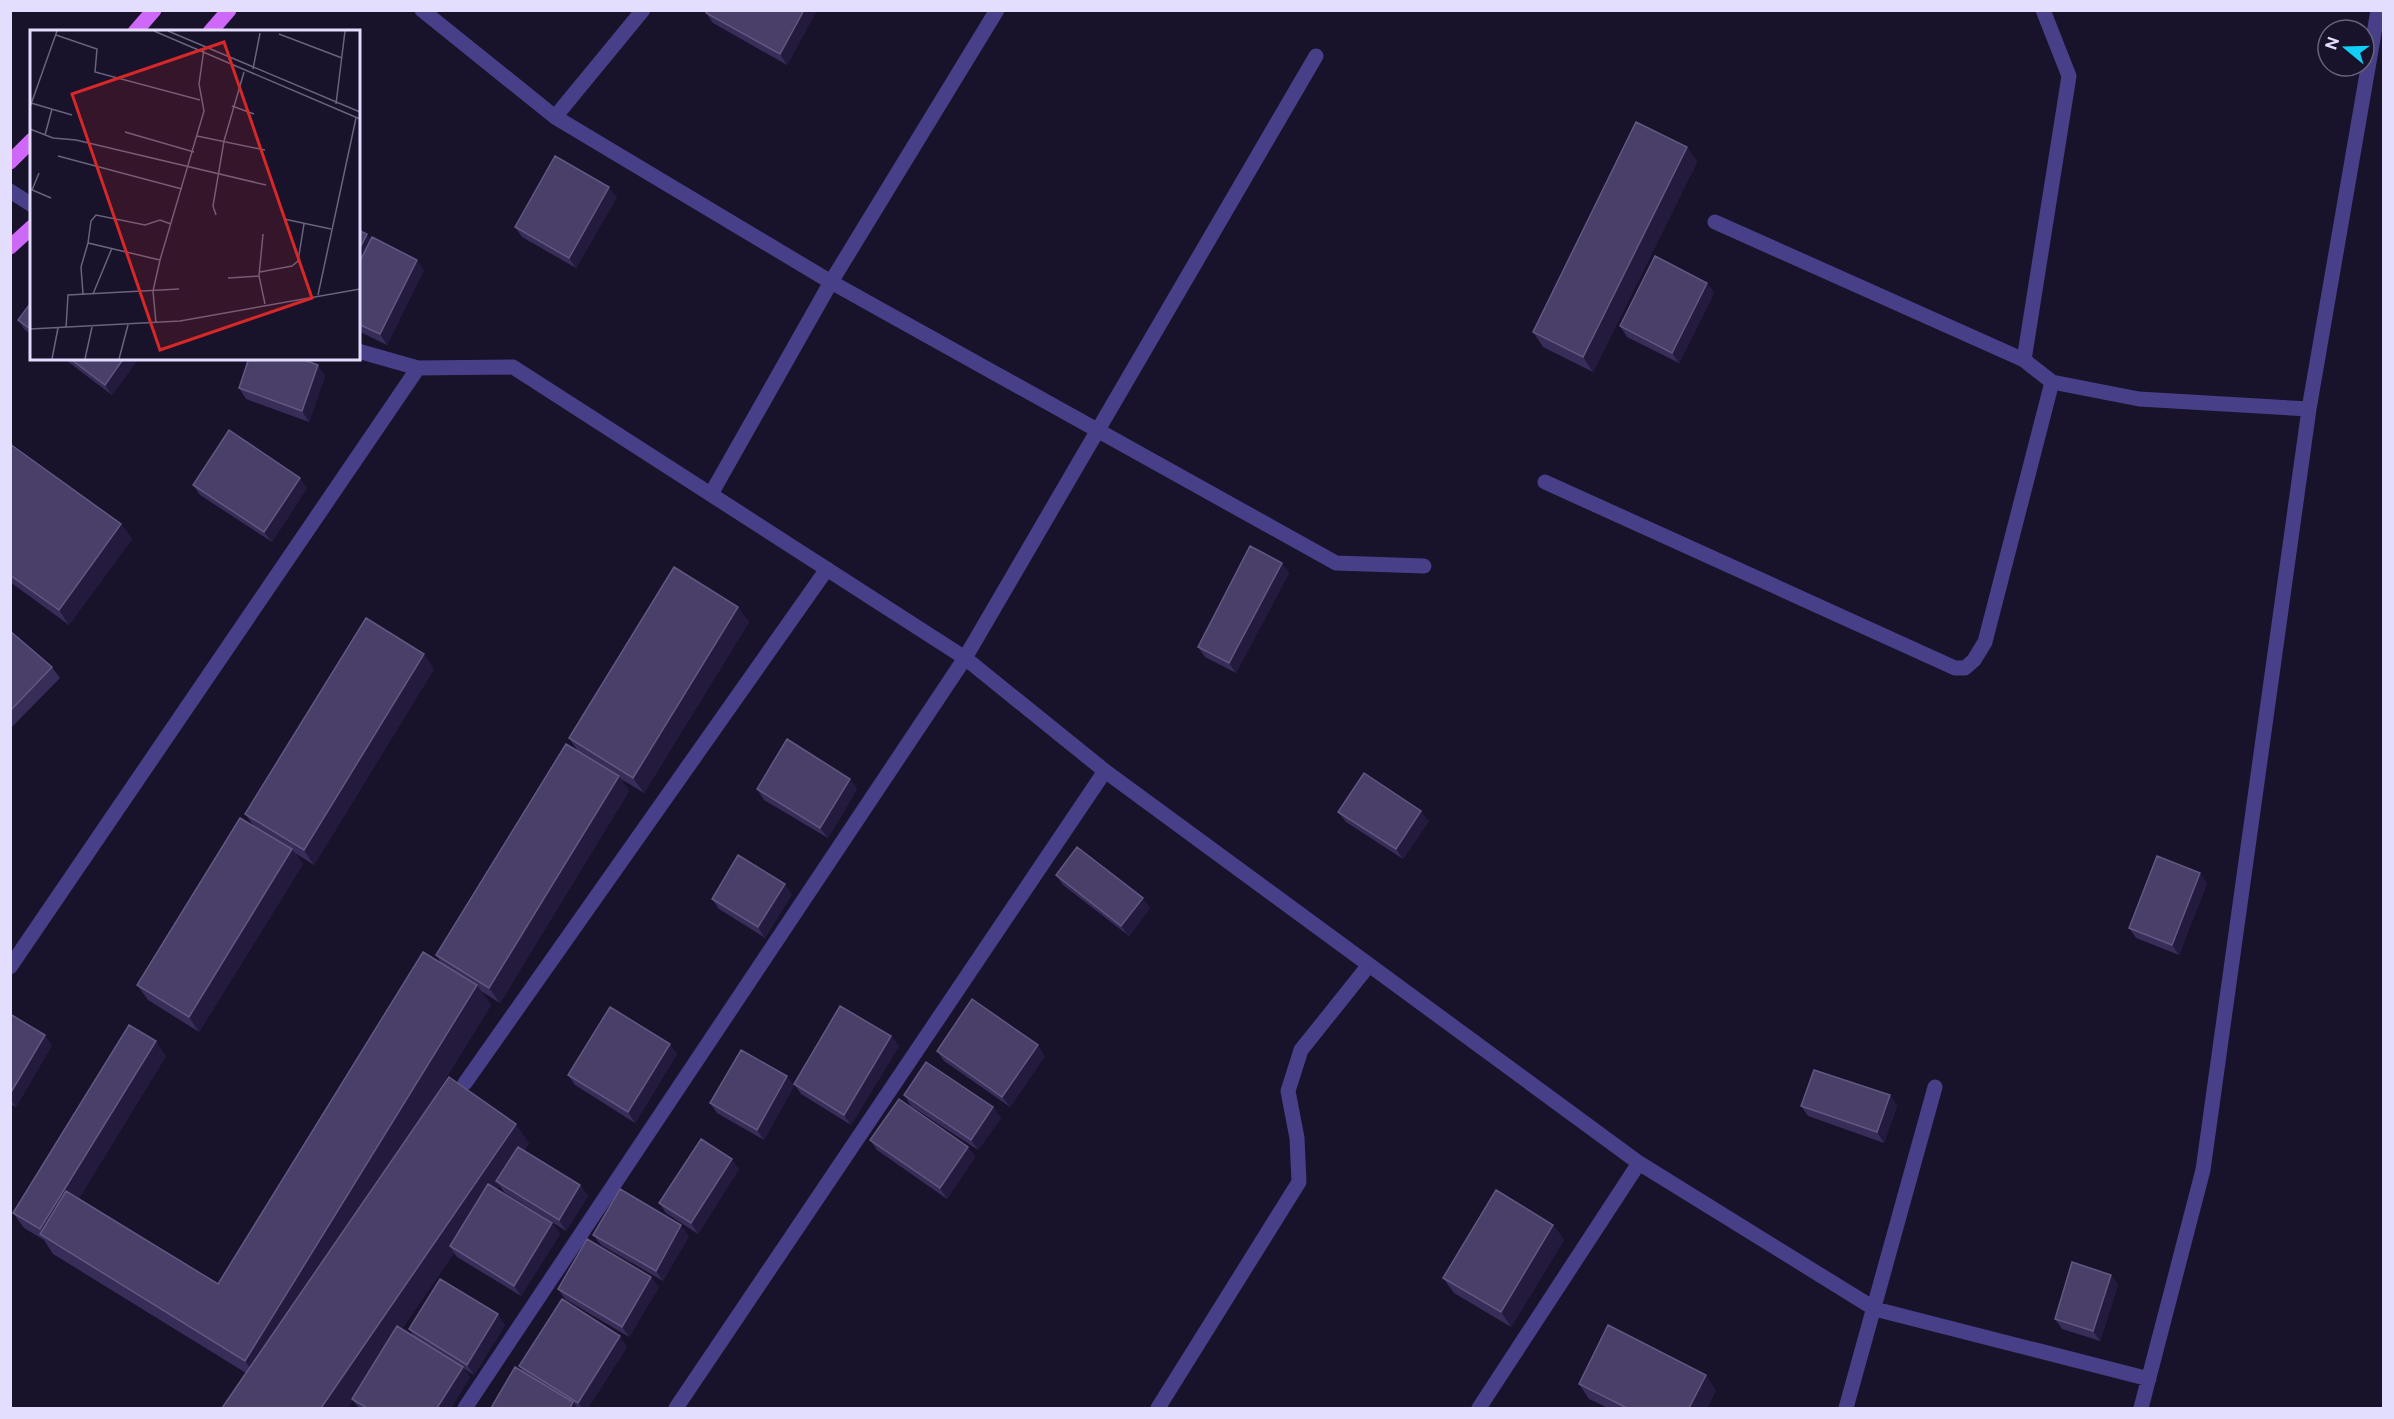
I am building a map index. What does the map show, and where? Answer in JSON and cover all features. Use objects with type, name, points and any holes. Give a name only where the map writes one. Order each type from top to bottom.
[{"type":"main road","points":[[137,30],[154,10]]},
{"type":"main road","points":[[212,30],[229,10]]},
{"type":"main road","points":[[10,162],[30,142]]},
{"type":"main road","points":[[10,248],[30,229]]},
{"type":"street","points":[[422,10],[555,117],[831,282],[1098,431],[1336,563],[1424,566]]},
{"type":"street","points":[[555,117],[644,10]]},
{"type":"street","points":[[711,494],[831,282],[998,10]]},
{"type":"street","points":[[2024,360],[2069,76],[2043,10]]},
{"type":"street","points":[[2141,1408],[2203,1170],[2309,410],[2378,10]]},
{"type":"street","points":[[465,1408],[965,658],[1316,56]]},
{"type":"street","points":[[10,191],[30,204]]},
{"type":"street","points":[[1715,222],[2024,360],[2052,382],[2139,399],[2309,410]]},
{"type":"street","points":[[360,352],[418,368],[513,367],[965,658],[1105,771],[1639,1163],[1875,1309],[2149,1379]]},
{"type":"street","points":[[10,967],[418,368]]},
{"type":"street","points":[[1545,482],[1955,668],[1965,668],[1974,660],[1986,642],[2052,382]]},
{"type":"street","points":[[465,1083],[827,569]]},
{"type":"street","points":[[676,1408],[1105,771]]},
{"type":"street","points":[[1158,1408],[1299,1182],[1297,1138],[1288,1091],[1301,1050],[1369,965]]},
{"type":"street","points":[[1846,1408],[1935,1087]]},
{"type":"street","points":[[1479,1408],[1639,1163]]},
{"type":"building","points":[[707,10],[804,10],[780,54],[706,13]]},
{"type":"building","points":[[1636,122],[1687,147],[1583,357],[1533,332]]},
{"type":"building","points":[[555,156],[609,187],[569,258],[515,227]]},
{"type":"building","points":[[360,231],[367,234],[360,248]]},
{"type":"building","points":[[372,237],[417,260],[380,334],[360,325],[360,261]]},
{"type":"building","points":[[1655,256],[1707,283],[1672,353],[1620,326]]},
{"type":"building","points":[[30,304],[30,329],[18,320]]},
{"type":"building","points":[[72,360],[123,360],[105,385]]},
{"type":"building","points":[[248,360],[304,360],[318,365],[302,411],[239,388]]},
{"type":"building","points":[[229,430],[300,478],[264,532],[193,485]]},
{"type":"building","points":[[10,444],[121,524],[59,610],[10,575]]},
{"type":"building","points":[[1250,546],[1282,563],[1229,663],[1198,647]]},
{"type":"building","points":[[674,567],[738,607],[633,778],[569,738]]},
{"type":"building","points":[[366,618],[424,654],[304,850],[245,814]]},
{"type":"building","points":[[10,631],[52,667],[10,711]]},
{"type":"building","points":[[787,739],[850,779],[820,828],[757,789]]},
{"type":"building","points":[[566,744],[619,776],[489,988],[436,955]]},
{"type":"building","points":[[1364,773],[1421,811],[1396,849],[1338,812]]},
{"type":"building","points":[[240,818],[292,849],[189,1017],[137,985]]},
{"type":"building","points":[[1077,847],[1143,898],[1121,926],[1056,875]]},
{"type":"building","points":[[738,855],[785,884],[758,927],[712,899]]},
{"type":"building","points":[[2157,856],[2200,873],[2172,945],[2129,928]]},
{"type":"building","points":[[423,952],[477,985],[245,1361],[40,1234],[66,1191],[218,1284]]},
{"type":"building","points":[[972,999],[1038,1045],[1002,1097],[937,1051]]},
{"type":"building","points":[[840,1006],[891,1036],[844,1115],[794,1084]]},
{"type":"building","points":[[610,1007],[670,1044],[628,1112],[568,1075]]},
{"type":"building","points":[[10,1014],[45,1035],[10,1094]]},
{"type":"building","points":[[129,1025],[156,1041],[40,1229],[13,1213]]},
{"type":"building","points":[[741,1050],[787,1076],[757,1130],[710,1103]]},
{"type":"building","points":[[926,1062],[993,1107],[971,1140],[904,1095]]},
{"type":"building","points":[[1814,1070],[1890,1095],[1877,1132],[1801,1106]]},
{"type":"building","points":[[449,1077],[516,1124],[321,1408],[222,1408]]},
{"type":"building","points":[[899,1099],[968,1147],[940,1188],[870,1140]]},
{"type":"building","points":[[701,1139],[732,1159],[691,1223],[659,1203]]},
{"type":"building","points":[[518,1147],[580,1185],[559,1220],[496,1181]]},
{"type":"building","points":[[488,1184],[552,1223],[514,1286],[450,1246]]},
{"type":"building","points":[[620,1189],[681,1225],[656,1271],[593,1235]]},
{"type":"building","points":[[1496,1190],[1553,1225],[1501,1312],[1443,1278]]},
{"type":"building","points":[[587,1239],[651,1277],[622,1327],[558,1289]]},
{"type":"building","points":[[2072,1262],[2111,1275],[2093,1331],[2055,1319]]},
{"type":"building","points":[[440,1279],[498,1314],[467,1365],[409,1329]]},
{"type":"building","points":[[562,1299],[620,1336],[578,1403],[519,1366]]},
{"type":"building","points":[[1608,1325],[1706,1375],[1689,1408],[1627,1408],[1579,1384]]},
{"type":"building","points":[[397,1326],[463,1367],[437,1408],[367,1408],[352,1399]]},
{"type":"building","points":[[515,1367],[573,1402],[570,1408],[491,1408]]}]
